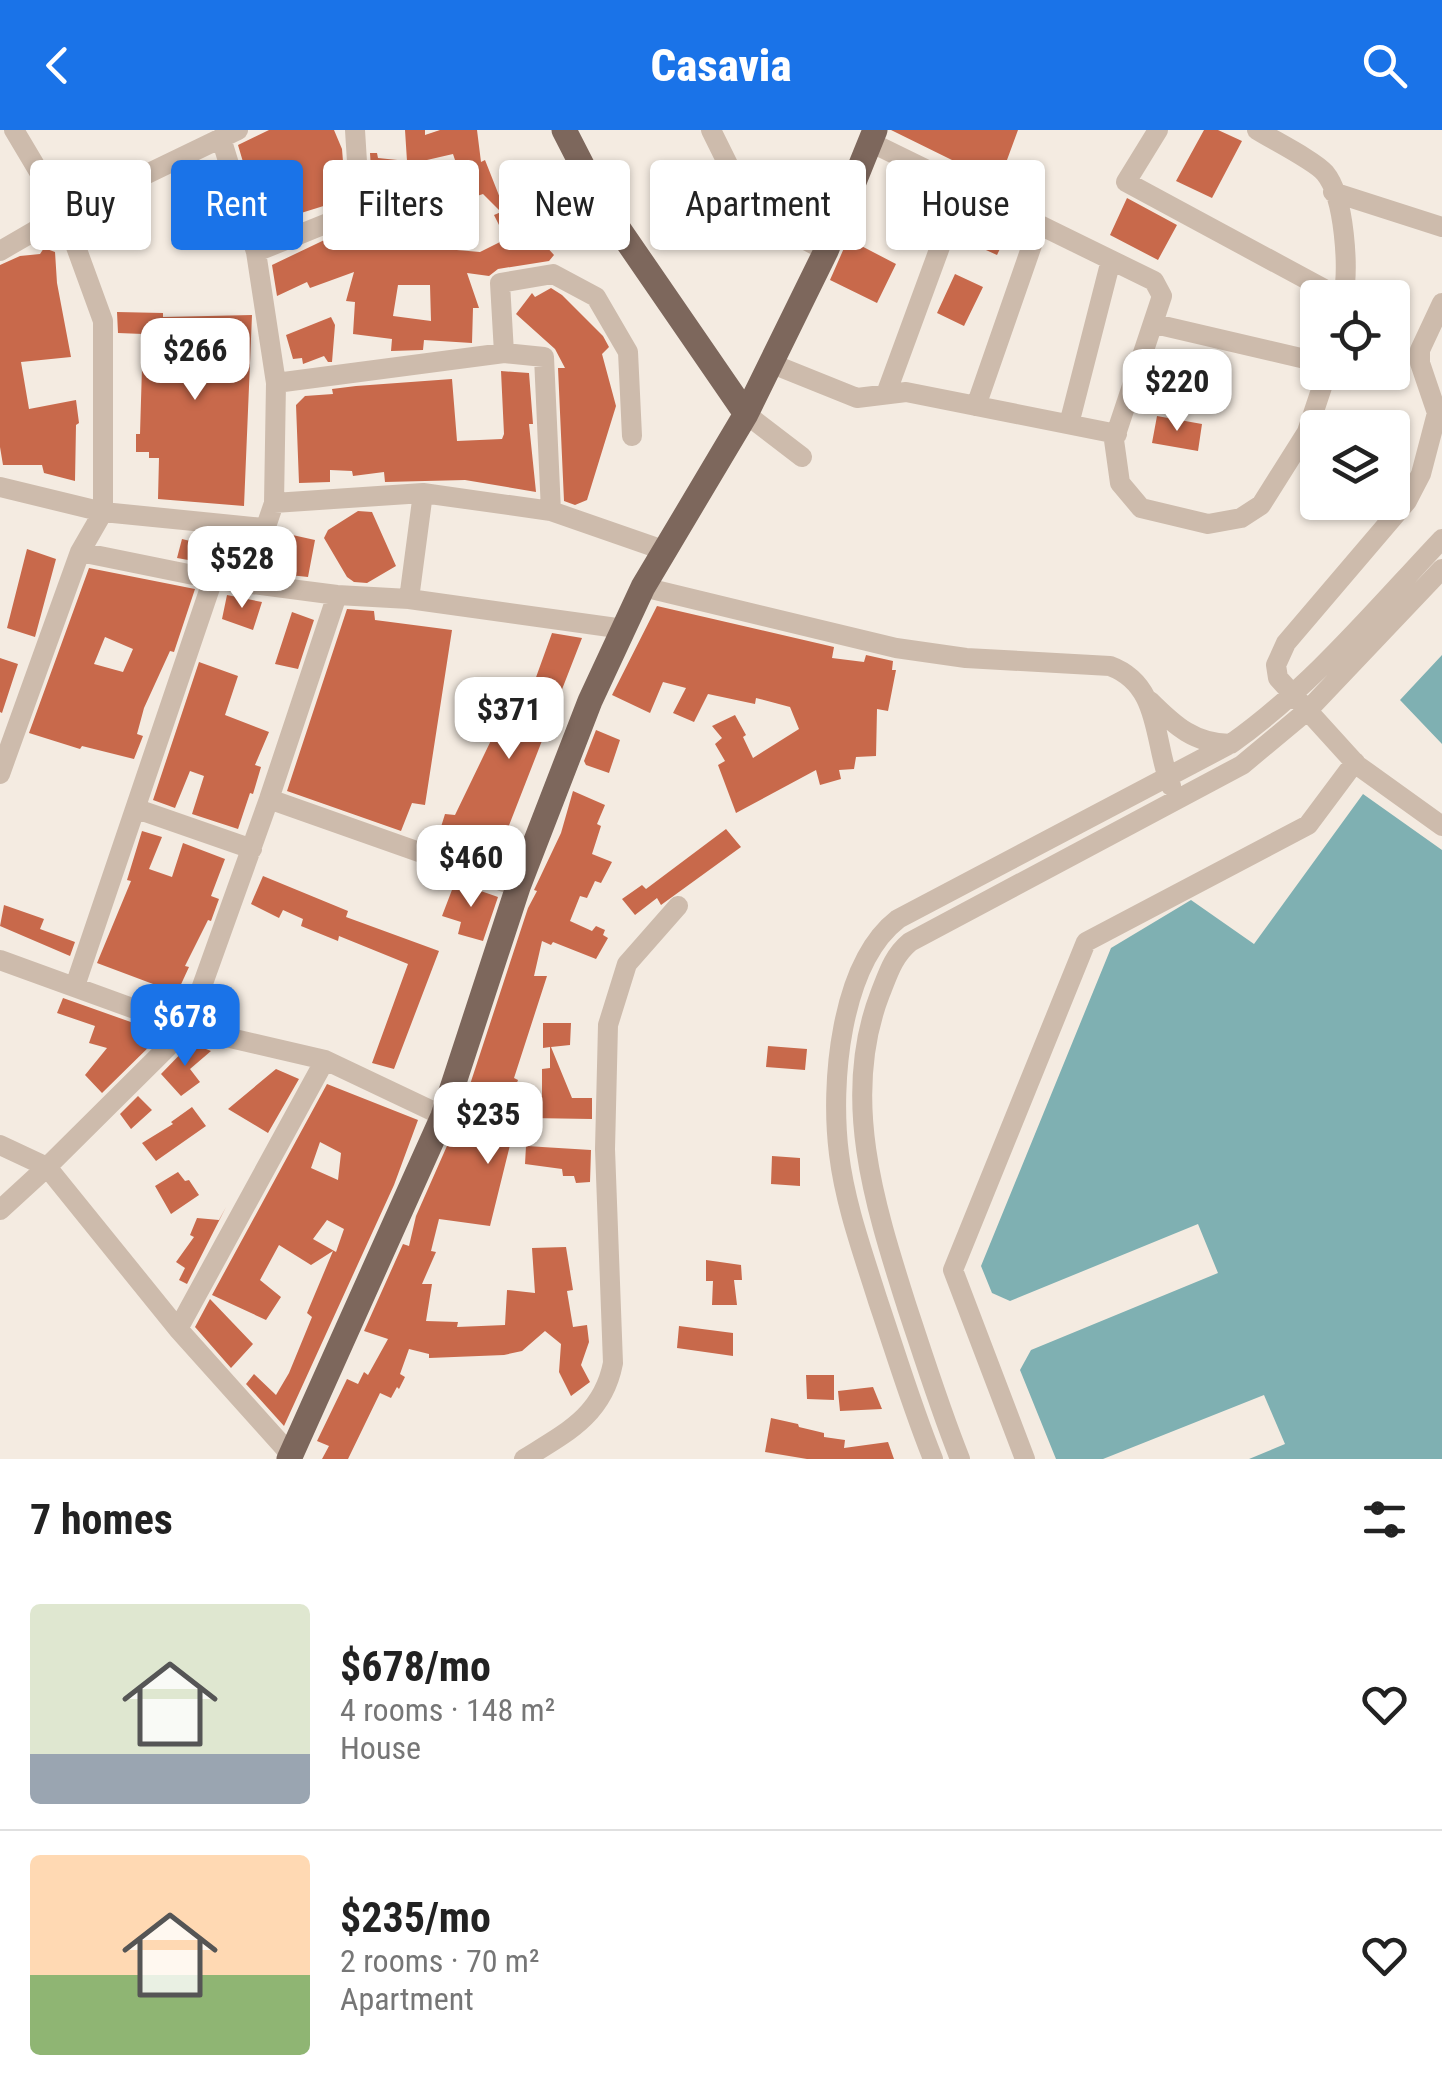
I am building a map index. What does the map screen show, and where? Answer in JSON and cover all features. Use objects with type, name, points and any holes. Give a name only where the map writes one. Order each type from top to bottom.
[{"type":"main road","points":[[564,130],[603,206],[746,414]]},
{"type":"main road","points":[[290,1457],[442,1116],[518,888],[590,701],[643,587],[746,414],[826,251],[872,136]]},
{"type":"street","points":[[14,130],[32,160]]},
{"type":"street","points":[[256,252],[360,210],[355,130]]},
{"type":"street","points":[[1158,130],[1126,182],[1308,280]]},
{"type":"street","points":[[1257,130],[1325,173],[1340,209],[1346,280]]},
{"type":"street","points":[[151,172],[230,134],[256,252],[276,384],[274,503],[248,582]]},
{"type":"street","points":[[718,135],[751,210],[826,251]]},
{"type":"street","points":[[872,136],[914,160]]},
{"type":"street","points":[[1332,192],[1442,226]]},
{"type":"street","points":[[1045,228],[1154,282],[1162,296],[1114,440],[1120,483],[1141,508],[1208,524],[1241,518],[1261,505],[1307,432],[1321,390]]},
{"type":"street","points":[[0,251],[30,234]]},
{"type":"street","points":[[1,769],[80,552],[103,512],[104,321],[77,250]]},
{"type":"street","points":[[886,394],[939,250]]},
{"type":"street","points":[[976,406],[1030,250]]},
{"type":"street","points":[[1070,424],[1111,260]]},
{"type":"street","points":[[504,353],[500,282],[554,274],[596,298],[628,352],[632,436]]},
{"type":"street","points":[[1442,303],[1420,350],[1420,363],[1436,414],[1421,474],[1407,501],[1286,643],[1276,664],[1278,678],[1355,762],[1442,826]]},
{"type":"street","points":[[1155,324],[1300,358]]},
{"type":"street","points":[[276,384],[504,353],[544,357],[550,511]]},
{"type":"street","points":[[770,363],[857,398],[906,392],[1117,434]]},
{"type":"street","points":[[746,414],[802,458]]},
{"type":"street","points":[[0,487],[103,512],[264,528]]},
{"type":"street","points":[[274,503],[423,493],[550,511],[666,551]]},
{"type":"street","points":[[410,599],[423,493]]},
{"type":"street","points":[[960,1459],[876,1210],[864,1148],[866,1052],[875,1008],[894,960],[910,942],[1242,765],[1442,539]]},
{"type":"street","points":[[80,552],[213,580],[337,595],[410,599],[624,629]]},
{"type":"street","points":[[933,1459],[917,1422],[852,1218],[838,1154],[839,1066],[849,1004],[869,951],[881,932],[898,918],[1232,744],[1300,702],[1442,569]]},
{"type":"street","points":[[75,986],[213,580]]},
{"type":"street","points":[[643,587],[896,648],[966,658],[1110,666],[1125,671],[1145,696],[1159,731],[1167,777],[1176,800]]},
{"type":"street","points":[[0,1210],[187,1028],[337,595]]},
{"type":"street","points":[[1145,696],[1185,734],[1211,744],[1232,744]]},
{"type":"street","points":[[1025,1459],[953,1270],[1086,942],[1308,825],[1355,762]]},
{"type":"street","points":[[269,799],[518,888]]},
{"type":"street","points":[[137,809],[252,849]]},
{"type":"street","points":[[524,1459],[586,1418],[602,1398],[611,1375],[604,1149],[608,1025],[627,964],[678,906]]},
{"type":"street","points":[[0,960],[187,1028],[325,1060],[442,1116]]},
{"type":"street","points":[[178,1329],[325,1060]]},
{"type":"street","points":[[0,1145],[47,1168],[178,1329],[290,1457]]},
{"type":"water","points":[[1442,655],[1442,744],[1400,700]]},
{"type":"water","points":[[1363,794],[1442,850],[1442,1459],[1249,1459],[1285,1444],[1264,1395],[1103,1459],[1056,1459],[1020,1370],[1031,1350],[1218,1273],[1198,1224],[1010,1301],[992,1293],[981,1266],[1111,948],[1191,900],[1254,944]]},
{"type":"building","points":[[269,130],[334,130],[343,160],[323,160],[323,206],[303,212],[303,160],[242,160],[238,145]]},
{"type":"building","points":[[405,130],[425,130],[425,135],[440,130],[477,130],[481,162],[485,160],[499,195],[499,210],[483,194],[479,195],[479,160],[455,160],[453,154],[407,160]]},
{"type":"building","points":[[891,130],[1018,130],[1007,160],[952,160]]},
{"type":"building","points":[[1204,130],[1218,130],[1242,141],[1212,198],[1176,181]]},
{"type":"building","points":[[370,153],[377,153],[378,158],[397,160],[370,160]]},
{"type":"building","points":[[1127,198],[1177,225],[1158,260],[1110,235]]},
{"type":"building","points":[[323,241],[323,250],[480,252],[499,242],[499,250],[550,250],[554,255],[549,261],[498,269],[489,276],[467,273],[479,308],[473,308],[472,343],[424,340],[423,350],[391,351],[392,339],[353,334],[355,302],[346,301],[354,272],[310,288],[307,282],[277,296],[272,265]],"holes":[[[398,285],[430,285],[431,321],[393,316]]]},
{"type":"building","points":[[866,248],[896,264],[877,303],[830,280],[843,250]]},
{"type":"building","points":[[43,250],[55,252],[71,357],[21,362],[29,409],[76,400],[79,423],[75,481],[44,473],[42,465],[3,465],[0,447],[0,265],[20,256],[40,254]]},
{"type":"building","points":[[955,274],[983,287],[964,326],[937,313]]},
{"type":"building","points":[[551,288],[603,336],[609,347],[602,354],[616,406],[587,500],[575,505],[564,501],[558,368],[565,368],[555,349],[516,314],[532,293],[535,297]]},
{"type":"building","points":[[117,312],[163,313],[163,317],[252,315],[244,506],[158,499],[159,458],[149,458],[149,452],[136,452],[143,334],[118,333]]},
{"type":"building","points":[[331,317],[335,325],[332,362],[324,356],[303,364],[302,358],[293,359],[286,335]]},
{"type":"building","points":[[501,371],[529,373],[536,492],[465,480],[385,482],[384,472],[353,476],[352,471],[330,470],[330,482],[299,483],[296,405],[305,396],[333,394],[332,389],[356,386],[452,379],[457,441],[502,439]]},
{"type":"building","points":[[1157,416],[1202,424],[1198,451],[1152,443]]},
{"type":"building","points":[[358,511],[372,512],[396,566],[367,583],[347,577],[324,538],[328,530]]},
{"type":"building","points":[[279,532],[315,540],[308,577],[271,573]]},
{"type":"building","points":[[182,539],[235,552],[233,568],[177,558]]},
{"type":"building","points":[[27,549],[56,559],[35,637],[7,628]]},
{"type":"building","points":[[89,568],[195,589],[174,652],[170,651],[144,708],[137,734],[143,736],[134,759],[82,746],[80,749],[29,733]],"holes":[[[105,637],[133,649],[123,672],[94,664]]]},
{"type":"building","points":[[227,595],[262,602],[253,630],[222,619]]},
{"type":"building","points":[[657,606],[834,647],[832,658],[864,662],[866,655],[893,661],[892,670],[896,670],[888,711],[877,709],[876,756],[856,757],[854,769],[839,770],[841,779],[820,785],[816,770],[736,813],[718,765],[725,761],[715,744],[722,738],[712,726],[735,715],[753,758],[799,729],[790,707],[756,698],[755,704],[708,694],[694,722],[673,713],[686,688],[663,682],[650,713],[612,695]]},
{"type":"building","points":[[347,609],[374,611],[375,620],[452,630],[425,805],[412,803],[401,831],[287,791]]},
{"type":"building","points":[[292,612],[314,620],[298,669],[275,664]]},
{"type":"building","points":[[552,633],[582,638],[494,864],[436,843],[445,814],[455,815],[497,728],[507,733],[513,715],[522,716]]},
{"type":"building","points":[[0,658],[18,664],[2,713],[0,712]]},
{"type":"building","points":[[199,662],[238,676],[225,715],[269,732],[255,765],[261,767],[253,794],[250,793],[238,829],[192,814],[204,776],[190,771],[175,808],[153,800]]},
{"type":"building","points":[[596,730],[620,740],[609,773],[584,761]]},
{"type":"building","points":[[573,791],[605,805],[592,854],[612,862],[601,883],[595,881],[587,898],[580,896],[570,921],[592,931],[596,926],[605,930],[603,935],[608,938],[596,959],[542,941],[534,976],[547,976],[514,1078],[518,1080],[494,1143],[510,1145],[490,1226],[439,1219],[431,1251],[436,1252],[422,1284],[432,1284],[426,1321],[458,1322],[457,1327],[505,1325],[507,1290],[535,1293],[532,1248],[566,1247],[573,1290],[567,1291],[573,1327],[587,1325],[589,1342],[581,1365],[590,1382],[571,1396],[559,1372],[561,1344],[545,1331],[522,1351],[504,1355],[429,1358],[429,1354],[409,1349],[399,1389],[391,1398],[380,1393],[348,1459],[322,1459],[329,1446],[317,1441],[347,1379],[358,1384],[364,1372],[368,1375],[388,1339],[364,1331],[403,1244],[409,1246],[416,1216],[458,1121],[537,891],[534,890],[561,833]]},
{"type":"building","points":[[726,829],[741,847],[661,905],[657,898],[635,915],[622,899],[642,885],[646,889]]},
{"type":"building","points":[[142,831],[162,837],[149,869],[172,877],[183,843],[225,859],[211,896],[219,899],[185,966],[189,967],[177,993],[97,963],[131,881],[127,880]]},
{"type":"building","points":[[263,876],[348,911],[346,917],[439,951],[394,1069],[372,1063],[408,964],[339,936],[338,941],[301,926],[303,919],[283,910],[279,918],[251,904]]},
{"type":"building","points":[[455,882],[498,897],[483,941],[458,934],[461,922],[442,916]]},
{"type":"building","points":[[4,905],[44,919],[40,929],[75,942],[70,956],[0,926]]},
{"type":"building","points":[[63,998],[159,1032],[158,1038],[102,1093],[85,1075],[107,1048],[89,1043],[95,1026],[57,1013]]},
{"type":"building","points":[[543,1023],[571,1023],[570,1045],[551,1047],[572,1098],[592,1098],[592,1119],[529,1118],[531,1096],[542,1096],[542,1069],[550,1068],[550,1047],[543,1048]]},
{"type":"building","points":[[191,1043],[211,1051],[190,1069],[200,1082],[181,1096],[161,1074]]},
{"type":"building","points":[[768,1046],[807,1049],[805,1070],[766,1067]]},
{"type":"building","points":[[276,1069],[299,1079],[268,1133],[228,1109]]},
{"type":"building","points":[[327,1084],[418,1120],[394,1185],[284,1426],[246,1384],[254,1374],[276,1395],[312,1317],[307,1313],[333,1251],[311,1265],[279,1245],[260,1280],[281,1297],[266,1320],[212,1295]],"holes":[[[320,1142],[341,1153],[338,1180],[311,1168]],[[327,1220],[344,1229],[336,1252],[313,1239]]]},
{"type":"building","points":[[138,1096],[152,1110],[131,1129],[120,1114]]},
{"type":"building","points":[[192,1107],[206,1126],[156,1161],[142,1143]]},
{"type":"building","points":[[526,1146],[591,1150],[590,1182],[576,1183],[574,1176],[563,1176],[562,1169],[525,1164]]},
{"type":"building","points":[[772,1156],[800,1158],[800,1186],[771,1184]]},
{"type":"building","points":[[178,1172],[199,1195],[171,1214],[155,1186]]},
{"type":"building","points":[[226,1207],[187,1284],[179,1280],[185,1268],[176,1262],[194,1237],[190,1235],[197,1218],[219,1220]]},
{"type":"building","points":[[706,1260],[741,1265],[742,1280],[734,1280],[737,1305],[712,1305],[713,1281],[706,1281]]},
{"type":"building","points":[[210,1299],[253,1344],[231,1368],[195,1327]]},
{"type":"building","points":[[679,1326],[733,1333],[733,1356],[677,1348]]},
{"type":"building","points":[[806,1375],[834,1375],[834,1400],[807,1399]]},
{"type":"building","points":[[873,1387],[882,1409],[840,1411],[838,1391]]},
{"type":"building","points":[[771,1418],[824,1433],[824,1437],[845,1440],[844,1448],[888,1442],[894,1459],[807,1459],[765,1452]]}]
